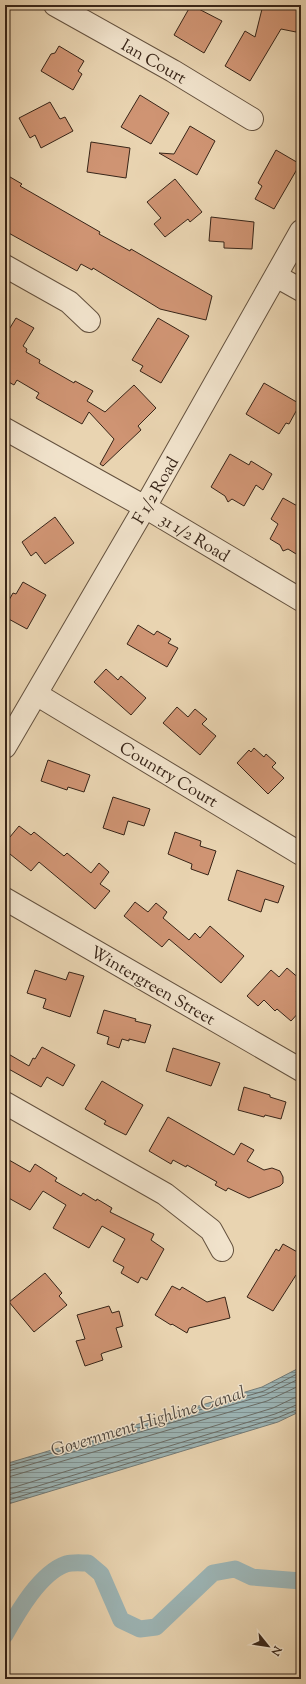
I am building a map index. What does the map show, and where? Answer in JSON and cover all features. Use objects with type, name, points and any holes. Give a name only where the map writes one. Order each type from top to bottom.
[{"type":"street","name":"Ian Court","points":[[56,5],[173,71],[252,118]]},
{"type":"street","name":"F 1/2 Road","points":[[5,747],[145,507],[301,231]]},
{"type":"street","points":[[5,266],[69,302],[89,322]]},
{"type":"street","points":[[276,276],[301,290]]},
{"type":"street","name":"31 1/2 Road","points":[[5,429],[145,507],[301,600]]},
{"type":"street","name":"Country Court","points":[[36,694],[301,854]]},
{"type":"street","name":"Wintergreen Street","points":[[5,900],[301,1070]]},
{"type":"street","points":[[5,1103],[165,1194],[211,1230],[222,1250]]},
{"type":"water","points":[[301,1367],[301,1411],[278,1422],[5,1505],[5,1464],[262,1387]]},
{"type":"building","points":[[191,5],[222,21],[204,53],[174,35]]},
{"type":"building","points":[[263,5],[301,5],[301,13],[296,32],[281,29],[250,81],[225,66],[245,31],[255,37]]},
{"type":"building","points":[[59,46],[84,61],[78,71],[82,74],[73,90],[41,71],[51,54],[55,53]]},
{"type":"building","points":[[140,95],[169,113],[151,144],[121,127]]},
{"type":"building","points":[[50,102],[60,119],[65,117],[73,131],[41,148],[35,135],[30,138],[19,118]]},
{"type":"building","points":[[190,126],[215,141],[197,175],[159,153],[174,154]]},
{"type":"building","points":[[91,142],[130,148],[126,178],[87,172]]},
{"type":"building","points":[[276,150],[300,164],[274,209],[255,199],[262,186],[258,183]]},
{"type":"building","points":[[5,174],[22,184],[20,186],[100,232],[99,234],[130,251],[131,249],[212,296],[206,320],[160,309],[93,268],[92,270],[81,264],[77,271],[5,231]]},
{"type":"building","points":[[175,179],[202,212],[190,222],[188,219],[165,237],[154,224],[161,218],[147,202]]},
{"type":"building","points":[[211,217],[254,222],[252,249],[224,248],[224,242],[209,241]]},
{"type":"building","points":[[16,318],[34,328],[23,346],[27,349],[26,352],[40,360],[39,363],[74,383],[75,381],[93,391],[87,401],[105,412],[134,385],[156,408],[138,426],[141,430],[103,466],[100,464],[114,439],[89,412],[82,424],[36,398],[39,393],[17,380],[14,385],[5,380],[5,336]]},
{"type":"building","points":[[158,318],[189,336],[161,383],[140,371],[143,366],[132,360]]},
{"type":"building","points":[[264,383],[300,404],[289,424],[286,423],[279,434],[246,414]]},
{"type":"building","points":[[230,454],[249,465],[251,461],[272,474],[263,490],[256,485],[244,506],[232,499],[228,502],[225,496],[211,487]]},
{"type":"building","points":[[283,498],[301,508],[301,557],[288,549],[283,551],[280,545],[270,539],[278,524],[271,519]]},
{"type":"building","points":[[55,517],[74,543],[45,564],[36,552],[31,556],[22,542]]},
{"type":"building","points":[[23,582],[46,595],[27,629],[5,617],[5,597],[9,600],[13,593],[16,594]]},
{"type":"building","points":[[138,625],[154,635],[157,631],[171,639],[168,643],[178,648],[167,667],[127,644]]},
{"type":"building","points":[[106,669],[118,680],[121,676],[146,698],[131,715],[94,682]]},
{"type":"building","points":[[177,707],[188,717],[195,709],[207,719],[202,724],[216,736],[200,755],[163,723]]},
{"type":"building","points":[[254,748],[264,757],[266,754],[276,763],[272,767],[284,778],[268,794],[237,763],[249,750],[251,752]]},
{"type":"building","points":[[48,760],[90,775],[84,792],[68,787],[67,790],[41,781]]},
{"type":"building","points":[[113,797],[150,809],[144,826],[128,821],[124,835],[103,828]]},
{"type":"building","points":[[19,826],[31,835],[34,832],[64,856],[67,853],[91,873],[99,863],[109,872],[100,884],[110,891],[95,909],[39,862],[31,871],[5,850],[5,843]]},
{"type":"building","points":[[175,832],[201,841],[200,846],[216,851],[208,875],[191,869],[192,864],[168,854]]},
{"type":"building","points":[[237,870],[284,886],[278,903],[265,899],[261,912],[228,900]]},
{"type":"building","points":[[135,902],[148,912],[156,903],[167,912],[163,918],[189,940],[195,933],[200,938],[210,926],[244,956],[221,983],[169,939],[162,947],[124,916]]},
{"type":"building","points":[[287,968],[301,980],[301,986],[296,992],[301,997],[301,1010],[291,1021],[277,1009],[275,1011],[264,1000],[258,1006],[247,996],[271,970],[279,977]]},
{"type":"building","points":[[35,970],[66,980],[69,972],[84,976],[70,1017],[43,1008],[46,999],[27,993]]},
{"type":"building","points":[[104,1010],[151,1025],[145,1043],[122,1039],[119,1048],[107,1044],[109,1037],[97,1033]]},
{"type":"building","points":[[42,1047],[75,1065],[63,1086],[47,1077],[41,1087],[5,1067],[5,1052],[29,1066],[33,1058],[35,1059]]},
{"type":"building","points":[[173,1048],[220,1063],[211,1086],[166,1071]]},
{"type":"building","points":[[102,1081],[143,1105],[126,1135],[104,1124],[106,1121],[85,1109]]},
{"type":"building","points":[[244,1087],[270,1095],[270,1097],[286,1102],[281,1119],[265,1115],[264,1117],[238,1110]]},
{"type":"building","points":[[168,1117],[234,1155],[241,1143],[254,1150],[247,1161],[264,1170],[272,1168],[280,1171],[283,1177],[283,1183],[280,1186],[249,1198],[228,1188],[226,1191],[215,1185],[217,1182],[187,1165],[186,1167],[173,1160],[171,1164],[149,1151]]},
{"type":"building","points":[[9,1160],[30,1172],[35,1164],[57,1178],[55,1181],[81,1196],[83,1193],[96,1201],[97,1199],[112,1208],[110,1212],[154,1234],[151,1240],[164,1249],[147,1280],[141,1277],[138,1283],[121,1273],[124,1267],[113,1261],[125,1239],[102,1226],[89,1248],[53,1228],[66,1205],[43,1191],[30,1210],[5,1196],[5,1168]]},
{"type":"building","points":[[283,1244],[301,1254],[301,1277],[296,1275],[273,1311],[247,1297],[276,1249],[279,1251]]},
{"type":"building","points":[[45,1273],[62,1293],[59,1296],[67,1305],[34,1332],[9,1302]]},
{"type":"building","points":[[172,1286],[180,1290],[182,1287],[207,1302],[225,1297],[230,1318],[189,1328],[187,1333],[172,1324],[171,1325],[155,1315]]},
{"type":"building","points":[[109,1306],[112,1313],[119,1311],[123,1326],[116,1328],[122,1347],[101,1354],[103,1360],[85,1366],[76,1341],[85,1339],[77,1315]]},
{"type":"waterway","points":[[5,1635],[16,1615],[39,1584],[56,1569],[68,1563],[88,1563],[101,1574],[121,1620],[140,1629],[156,1627],[213,1573],[235,1569],[252,1577],[301,1581]]},
{"type":"water label","name":"Government Highline Canal","points":[[148,1421]]}]
